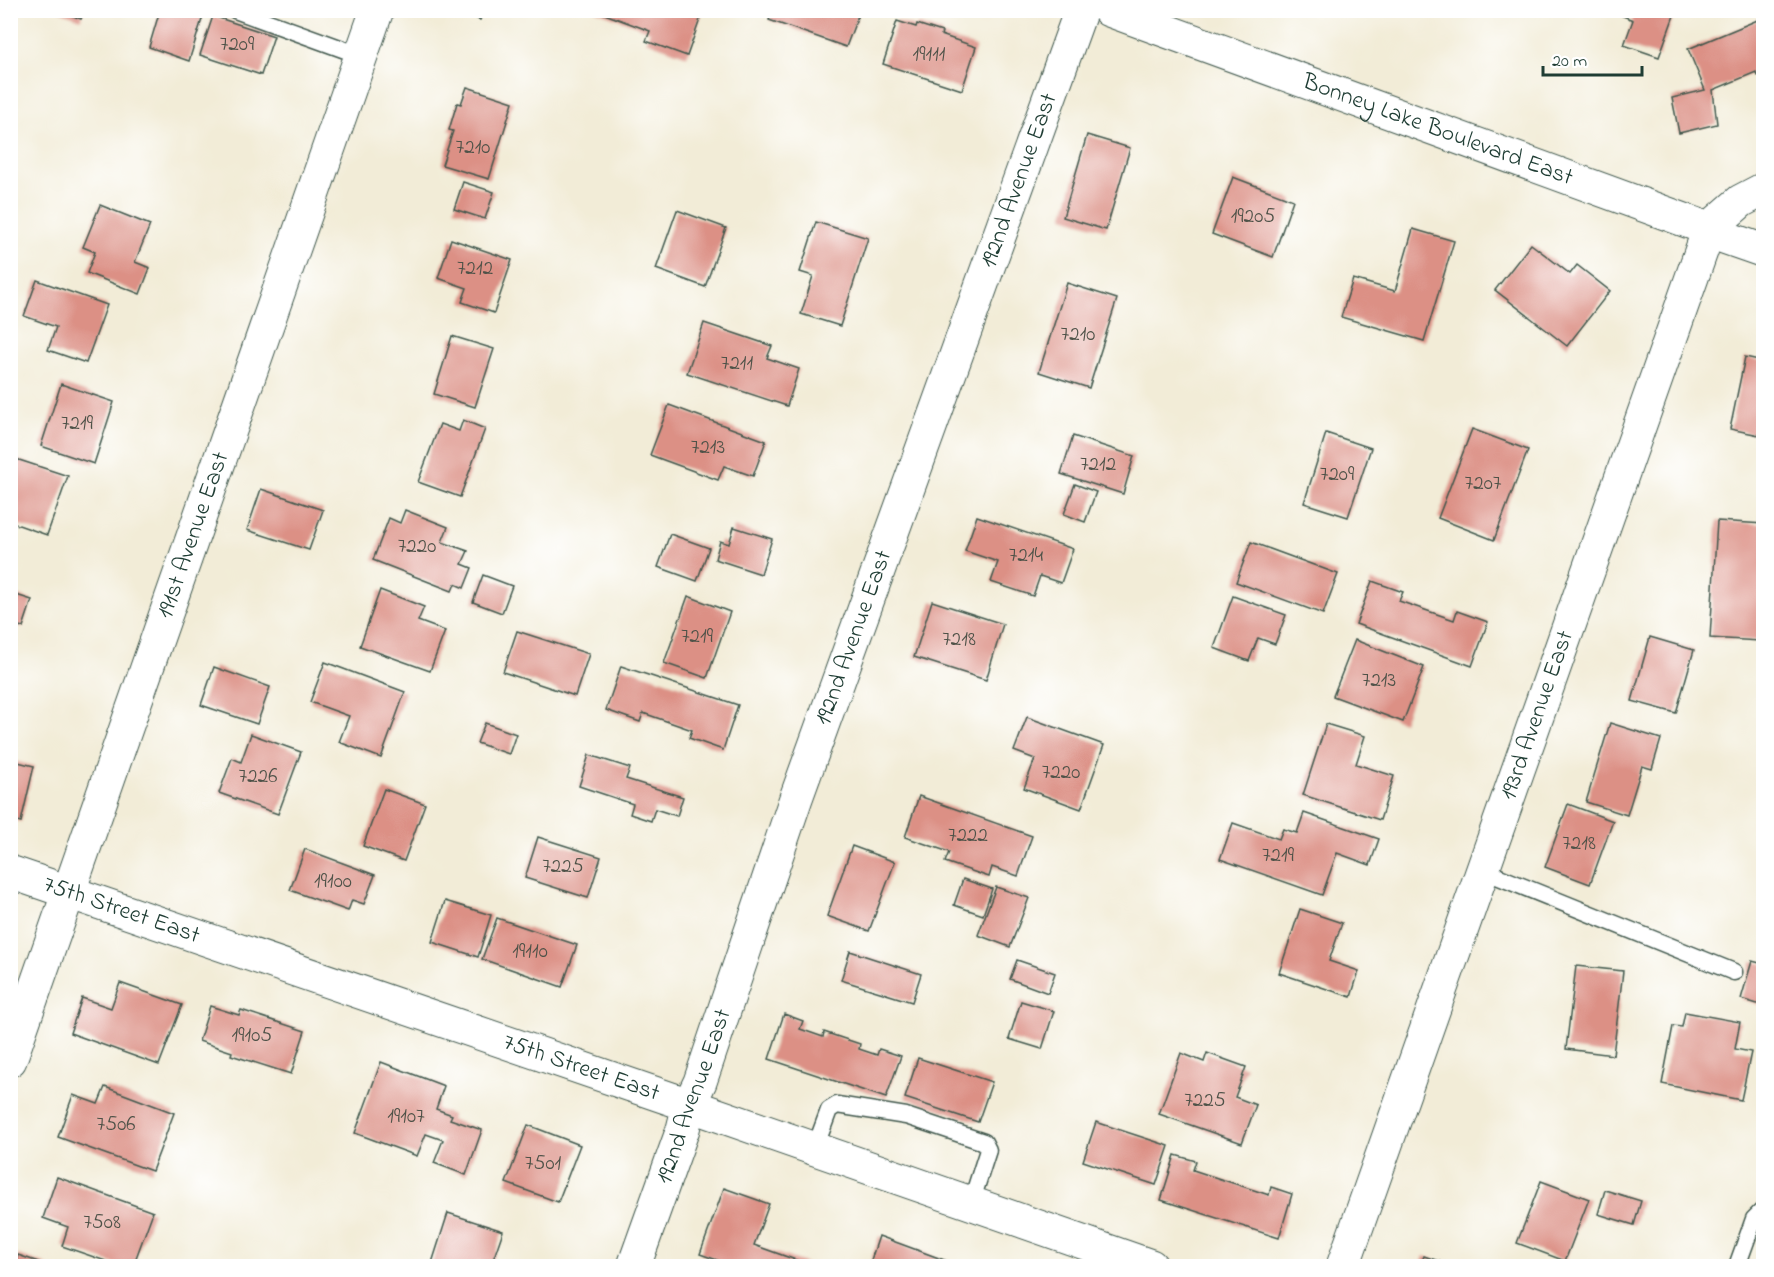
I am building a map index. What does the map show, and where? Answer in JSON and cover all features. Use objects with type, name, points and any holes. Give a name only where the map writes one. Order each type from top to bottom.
[{"type":"street","name":"191st Avenue East","points":[[10,1060],[377,10]]},
{"type":"street","name":"192nd Avenue East","points":[[634,1266],[683,1129],[689,1105],[700,1082],[796,798],[1081,10]]},
{"type":"street","name":"Bonney Lake Boulevard East","points":[[1109,10],[1764,251]]},
{"type":"street","name":"193rd Avenue East","points":[[1343,1266],[1709,229],[1741,201],[1764,189]]},
{"type":"street","name":"75th Street East","points":[[10,872],[1151,1266]]},
{"type":"lane","points":[[235,10],[362,56]]},
{"type":"lane","points":[[1482,870],[1734,972]]},
{"type":"lane","points":[[815,1149],[829,1110],[837,1105],[906,1116],[984,1142],[988,1150],[971,1203]]},
{"type":"lane","points":[[1737,1266],[1754,1219],[1764,1209]]},
{"type":"building","points":[[57,10],[85,10],[81,19]]},
{"type":"building","points":[[160,10],[185,10],[203,16],[189,61],[149,47]]},
{"type":"building","points":[[456,10],[484,10],[480,20]]},
{"type":"building","points":[[594,10],[703,11],[687,56],[646,41],[650,31]]},
{"type":"building","points":[[772,10],[860,10],[846,47],[769,20]]},
{"type":"building","points":[[1608,10],[1676,10],[1659,57],[1624,45],[1633,20]]},
{"type":"building","points":[[213,16],[274,36],[261,75],[200,55]]},
{"type":"building","points":[[1760,19],[1764,27],[1764,73],[1757,76],[1756,72],[1713,90],[1717,124],[1679,133],[1672,98],[1705,90],[1688,49]]},
{"type":"building","points":[[897,21],[916,27],[917,24],[942,32],[941,35],[976,47],[962,90],[883,64]]},
{"type":"building","points":[[467,87],[513,102],[489,179],[442,165],[453,131],[449,130],[457,103],[461,104]]},
{"type":"building","points":[[1087,135],[1130,148],[1106,230],[1063,217]]},
{"type":"building","points":[[1233,177],[1293,200],[1273,257],[1212,234]]},
{"type":"building","points":[[463,182],[494,192],[485,219],[454,209]]},
{"type":"building","points":[[100,205],[150,225],[135,262],[150,268],[140,294],[87,273],[95,252],[83,247]]},
{"type":"building","points":[[677,210],[726,228],[705,287],[656,269]]},
{"type":"building","points":[[816,222],[868,238],[840,326],[801,314],[813,276],[800,272]]},
{"type":"building","points":[[1413,229],[1454,241],[1424,341],[1341,317],[1353,279],[1395,291]]},
{"type":"building","points":[[451,239],[512,260],[494,313],[462,302],[467,288],[438,278]]},
{"type":"building","points":[[1531,244],[1570,274],[1577,265],[1610,291],[1567,346],[1495,290]]},
{"type":"building","points":[[37,280],[107,305],[86,363],[48,350],[56,327],[24,316]]},
{"type":"building","points":[[1067,283],[1117,299],[1089,388],[1039,372]]},
{"type":"building","points":[[704,323],[772,346],[767,358],[799,369],[787,406],[687,373]]},
{"type":"building","points":[[452,336],[494,349],[475,407],[434,394]]},
{"type":"building","points":[[1745,357],[1764,361],[1764,436],[1730,429]]},
{"type":"building","points":[[61,384],[114,402],[94,464],[41,446]]},
{"type":"building","points":[[669,405],[766,441],[753,476],[724,466],[718,480],[650,455]]},
{"type":"building","points":[[463,420],[485,429],[460,497],[418,482],[440,424],[459,431]]},
{"type":"building","points":[[1472,429],[1528,450],[1494,540],[1438,518]]},
{"type":"building","points":[[1326,433],[1371,448],[1348,517],[1304,503]]},
{"type":"building","points":[[1073,436],[1134,456],[1123,494],[1061,474]]},
{"type":"building","points":[[10,457],[68,476],[47,535],[10,522]]},
{"type":"building","points":[[1075,484],[1096,492],[1085,522],[1064,514]]},
{"type":"building","points":[[261,489],[323,510],[309,550],[247,530]]},
{"type":"building","points":[[405,510],[448,527],[442,542],[468,551],[462,564],[472,568],[464,588],[455,584],[452,591],[373,560],[389,518],[400,523]]},
{"type":"building","points":[[977,516],[1073,549],[1061,583],[1040,576],[1033,596],[991,582],[998,562],[965,551]]},
{"type":"building","points":[[1717,521],[1764,524],[1764,580],[1760,641],[1710,638]]},
{"type":"building","points":[[734,527],[772,539],[761,574],[715,559],[720,541],[729,544]]},
{"type":"building","points":[[670,534],[709,548],[697,581],[658,567]]},
{"type":"building","points":[[1251,542],[1338,574],[1323,614],[1236,582]]},
{"type":"building","points":[[483,575],[512,586],[502,613],[473,602]]},
{"type":"building","points":[[1372,581],[1403,592],[1399,601],[1454,620],[1457,611],[1488,622],[1472,666],[1356,624]]},
{"type":"building","points":[[380,590],[424,607],[418,621],[445,631],[430,671],[360,646]]},
{"type":"building","points":[[10,593],[32,600],[23,627],[10,624]]},
{"type":"building","points":[[688,596],[730,612],[707,678],[664,663]]},
{"type":"building","points":[[1233,596],[1286,615],[1275,644],[1258,638],[1249,661],[1214,648]]},
{"type":"building","points":[[932,601],[1003,624],[986,680],[914,657]]},
{"type":"building","points":[[517,631],[589,654],[575,696],[503,672]]},
{"type":"building","points":[[1650,637],[1694,650],[1676,713],[1632,701]]},
{"type":"building","points":[[1355,640],[1424,667],[1403,722],[1333,696]]},
{"type":"building","points":[[325,662],[405,692],[381,758],[339,742],[349,716],[310,702]]},
{"type":"building","points":[[621,666],[738,705],[723,750],[689,738],[692,730],[643,713],[640,722],[606,710]]},
{"type":"building","points":[[214,667],[270,687],[257,724],[201,705]]},
{"type":"building","points":[[1027,717],[1104,745],[1081,809],[1024,788],[1035,759],[1014,751]]},
{"type":"building","points":[[485,723],[516,734],[509,754],[477,743]]},
{"type":"building","points":[[1610,723],[1661,739],[1652,769],[1642,766],[1627,815],[1586,802]]},
{"type":"building","points":[[1326,724],[1365,736],[1356,764],[1394,776],[1380,820],[1303,795]]},
{"type":"building","points":[[251,734],[301,752],[278,814],[219,793],[232,758],[241,762]]},
{"type":"building","points":[[589,755],[630,768],[626,779],[683,797],[677,816],[655,809],[651,821],[630,814],[633,804],[579,786]]},
{"type":"building","points":[[10,760],[34,766],[21,822],[10,819]]},
{"type":"building","points":[[384,789],[425,804],[404,861],[363,846]]},
{"type":"building","points":[[919,796],[1032,836],[1018,876],[992,867],[989,877],[945,862],[949,852],[905,837]]},
{"type":"building","points":[[1568,804],[1613,821],[1590,884],[1545,867]]},
{"type":"building","points":[[1304,813],[1379,839],[1370,865],[1337,853],[1322,895],[1220,859],[1233,823],[1279,839],[1283,829],[1297,833]]},
{"type":"building","points":[[538,837],[601,857],[588,898],[525,878]]},
{"type":"building","points":[[852,846],[895,862],[869,931],[827,916]]},
{"type":"building","points":[[305,849],[375,875],[364,904],[352,900],[348,911],[290,890]]},
{"type":"building","points":[[963,879],[992,889],[983,915],[954,905]]},
{"type":"building","points":[[996,887],[1029,898],[1010,947],[978,935]]},
{"type":"building","points":[[445,901],[491,915],[478,957],[432,942]]},
{"type":"building","points":[[1300,909],[1342,923],[1329,961],[1359,971],[1351,997],[1279,973]]},
{"type":"building","points":[[497,918],[577,945],[562,987],[482,959]]},
{"type":"building","points":[[850,951],[921,974],[912,1002],[841,980]]},
{"type":"building","points":[[1017,960],[1055,973],[1048,993],[1010,979]]},
{"type":"building","points":[[1752,961],[1764,964],[1764,1006],[1741,999]]},
{"type":"building","points":[[1576,966],[1623,971],[1613,1055],[1566,1049]]},
{"type":"building","points":[[120,983],[182,1005],[159,1065],[70,1033],[82,998],[111,1008]]},
{"type":"building","points":[[1021,1001],[1054,1011],[1042,1049],[1009,1039]]},
{"type":"building","points":[[210,1006],[239,1015],[241,1010],[305,1031],[291,1074],[231,1055],[232,1052],[199,1041]]},
{"type":"building","points":[[1685,1012],[1740,1022],[1735,1049],[1751,1052],[1741,1100],[1662,1084],[1673,1026],[1682,1027]]},
{"type":"building","points":[[784,1014],[803,1021],[800,1029],[823,1037],[824,1032],[860,1044],[859,1049],[877,1055],[879,1049],[901,1056],[886,1098],[769,1059]]},
{"type":"building","points":[[1181,1053],[1204,1062],[1207,1053],[1246,1067],[1235,1097],[1256,1105],[1242,1143],[1159,1114]]},
{"type":"building","points":[[918,1058],[992,1082],[978,1122],[905,1098]]},
{"type":"building","points":[[381,1062],[444,1086],[436,1109],[452,1115],[450,1119],[482,1130],[466,1175],[434,1163],[443,1140],[426,1134],[417,1156],[355,1133]]},
{"type":"building","points":[[105,1087],[174,1113],[152,1171],[58,1137],[73,1095],[98,1104]]},
{"type":"building","points":[[1096,1122],[1169,1146],[1156,1185],[1083,1161]]},
{"type":"building","points":[[528,1125],[580,1145],[558,1202],[506,1183]]},
{"type":"building","points":[[1175,1155],[1196,1161],[1193,1170],[1269,1195],[1271,1187],[1292,1194],[1279,1238],[1161,1200]]},
{"type":"building","points":[[57,1177],[153,1212],[133,1266],[120,1266],[62,1246],[68,1227],[43,1218]]},
{"type":"building","points":[[1541,1181],[1589,1199],[1565,1261],[1517,1243]]},
{"type":"building","points":[[724,1188],[769,1204],[754,1245],[807,1264],[806,1266],[734,1266],[700,1254]]},
{"type":"building","points":[[1605,1190],[1641,1201],[1634,1225],[1598,1214]]},
{"type":"building","points":[[448,1213],[503,1231],[491,1266],[478,1261],[476,1266],[431,1266]]},
{"type":"building","points":[[879,1236],[955,1264],[954,1266],[869,1266]]},
{"type":"building","points":[[18,1255],[50,1266],[14,1266]]},
{"type":"building","points":[[1424,1256],[1453,1266],[1420,1266]]}]
